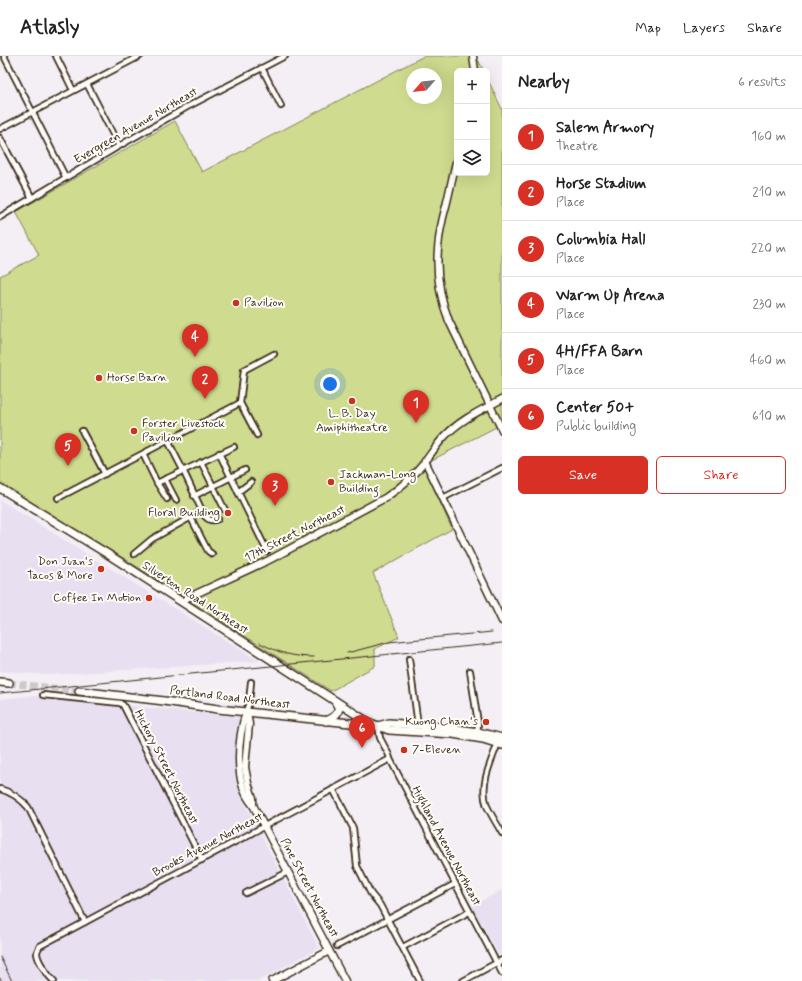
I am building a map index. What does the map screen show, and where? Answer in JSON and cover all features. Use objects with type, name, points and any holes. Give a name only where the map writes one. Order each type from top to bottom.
[{"type":"main road","points":[[473,56],[475,68]]},
{"type":"main road","points":[[454,171],[440,233],[438,250],[439,282],[443,304],[449,321],[502,430]]},
{"type":"main road","name":"17th Street Northeast","points":[[182,602],[187,598],[271,559],[395,492],[416,472],[434,447],[451,429],[468,416],[502,399]]},
{"type":"main road","points":[[425,461],[502,621]]},
{"type":"main road","name":"Silverton Road Northeast","points":[[0,488],[182,602],[364,720],[378,726]]},
{"type":"main road","points":[[0,682],[9,683]]},
{"type":"main road","name":"Portland Road Northeast","points":[[80,691],[218,709],[378,726]]},
{"type":"main road","points":[[326,721],[334,717],[338,712],[339,709],[335,701]]},
{"type":"main road","name":"Pine Street Northeast","points":[[246,712],[243,724],[240,753],[241,779],[244,791],[249,801],[253,805],[345,981]]},
{"type":"main road","points":[[378,726],[389,723],[449,727],[500,741]]},
{"type":"main road","points":[[378,726],[389,730],[477,735]]},
{"type":"main road","points":[[272,981],[329,950]]},
{"type":"street","points":[[4,56],[66,178]]},
{"type":"street","points":[[56,56],[73,90]]},
{"type":"street","points":[[0,129],[140,56]]},
{"type":"street","name":"Evergreen Avenue Northeast","points":[[0,217],[187,107],[285,56]]},
{"type":"street","points":[[262,68],[281,106]]},
{"type":"street","points":[[87,84],[119,146]]},
{"type":"street","points":[[0,138],[32,198]]},
{"type":"street","points":[[257,435],[240,403],[244,370],[274,354]]},
{"type":"street","points":[[58,498],[240,403]]},
{"type":"street","points":[[82,431],[105,474]]},
{"type":"street","points":[[168,441],[206,518],[214,521],[218,519]]},
{"type":"street","points":[[158,483],[234,447]]},
{"type":"street","points":[[219,453],[267,551]]},
{"type":"street","points":[[143,454],[167,499]]},
{"type":"street","points":[[201,462],[225,510]]},
{"type":"street","points":[[443,498],[502,468]]},
{"type":"street","points":[[194,496],[245,470]]},
{"type":"street","points":[[165,479],[176,500]]},
{"type":"street","points":[[238,492],[251,482]]},
{"type":"street","points":[[134,554],[152,539],[202,511]]},
{"type":"street","points":[[191,518],[208,551],[212,554]]},
{"type":"street","points":[[409,659],[418,725]]},
{"type":"street","points":[[470,671],[478,723],[477,735]]},
{"type":"street","name":"Pine Street Northeast","points":[[246,712],[251,682]]},
{"type":"street","name":"Hickory Street Northeast","points":[[43,695],[120,703],[123,705],[202,860]]},
{"type":"street","name":"Highland Avenue Northeast","points":[[378,726],[380,738],[390,759],[502,973]]},
{"type":"street","points":[[500,741],[488,772],[485,798],[502,833]]},
{"type":"street","name":"Brooks Avenue Northeast","points":[[54,981],[47,973],[37,953],[40,946],[390,759]]},
{"type":"street","points":[[0,789],[7,791],[20,799],[32,813],[85,922]]},
{"type":"street","points":[[333,789],[353,828],[358,870],[371,894],[380,905],[388,919],[420,981]]},
{"type":"street","points":[[246,893],[288,872]]},
{"type":"street","points":[[337,946],[455,884]]},
{"type":"street","points":[[402,947],[469,912]]},
{"type":"street","points":[[463,981],[502,960]]},
{"type":"shaded area","points":[[0,500],[259,661],[48,675],[0,671]]},
{"type":"shaded area","points":[[32,696],[239,717],[240,794],[319,948],[258,981],[0,981],[0,699]]},
{"type":"shaded area","points":[[502,890],[502,953],[499,955],[472,906]]},
{"type":"green space","points":[[424,56],[476,56],[482,68],[454,68],[454,176],[490,176],[490,84],[502,109],[502,424],[432,460],[425,469],[452,529],[373,573],[399,637],[375,649],[375,666],[331,691],[128,561],[0,483],[0,276],[39,255],[16,212],[175,121],[202,172]]},
{"type":"tunnel","points":[[9,683],[79,691]]},
{"type":"railway","points":[[347,653],[389,642],[492,632]]},
{"type":"railway","points":[[260,643],[286,654],[314,657]]},
{"type":"railway","points":[[0,693],[502,643]]},
{"type":"railway","points":[[0,957],[12,981]]},
{"type":"place","name":"Pavilion","points":[[236,303]]},
{"type":"place","name":"Warm Up Arena","points":[[195,357]]},
{"type":"place","name":"Horse Barn","points":[[99,378]]},
{"type":"place","name":"Horse Stadium","points":[[205,399]]},
{"type":"place","name":"L. B. Day Amiphitheatre","points":[[352,401]]},
{"type":"place","name":"Salem Armory","points":[[416,423]]},
{"type":"place","name":"Forster Livestock Pavilion","points":[[134,431]]},
{"type":"place","name":"4H/FFA Barn","points":[[68,466]]},
{"type":"place","name":"Jackman-Long Building","points":[[331,482]]},
{"type":"place","name":"Columbia Hall","points":[[275,506]]},
{"type":"place","name":"Floral Building","points":[[228,513]]},
{"type":"place","name":"Don Juan's Tacos & More","points":[[101,569]]},
{"type":"place","name":"Coffee In Motion","points":[[149,598]]},
{"type":"place","name":"Kuong Chan's","points":[[486,722]]},
{"type":"place","name":"Center 50+","points":[[362,748]]},
{"type":"place","name":"7-Eleven","points":[[404,750]]}]
